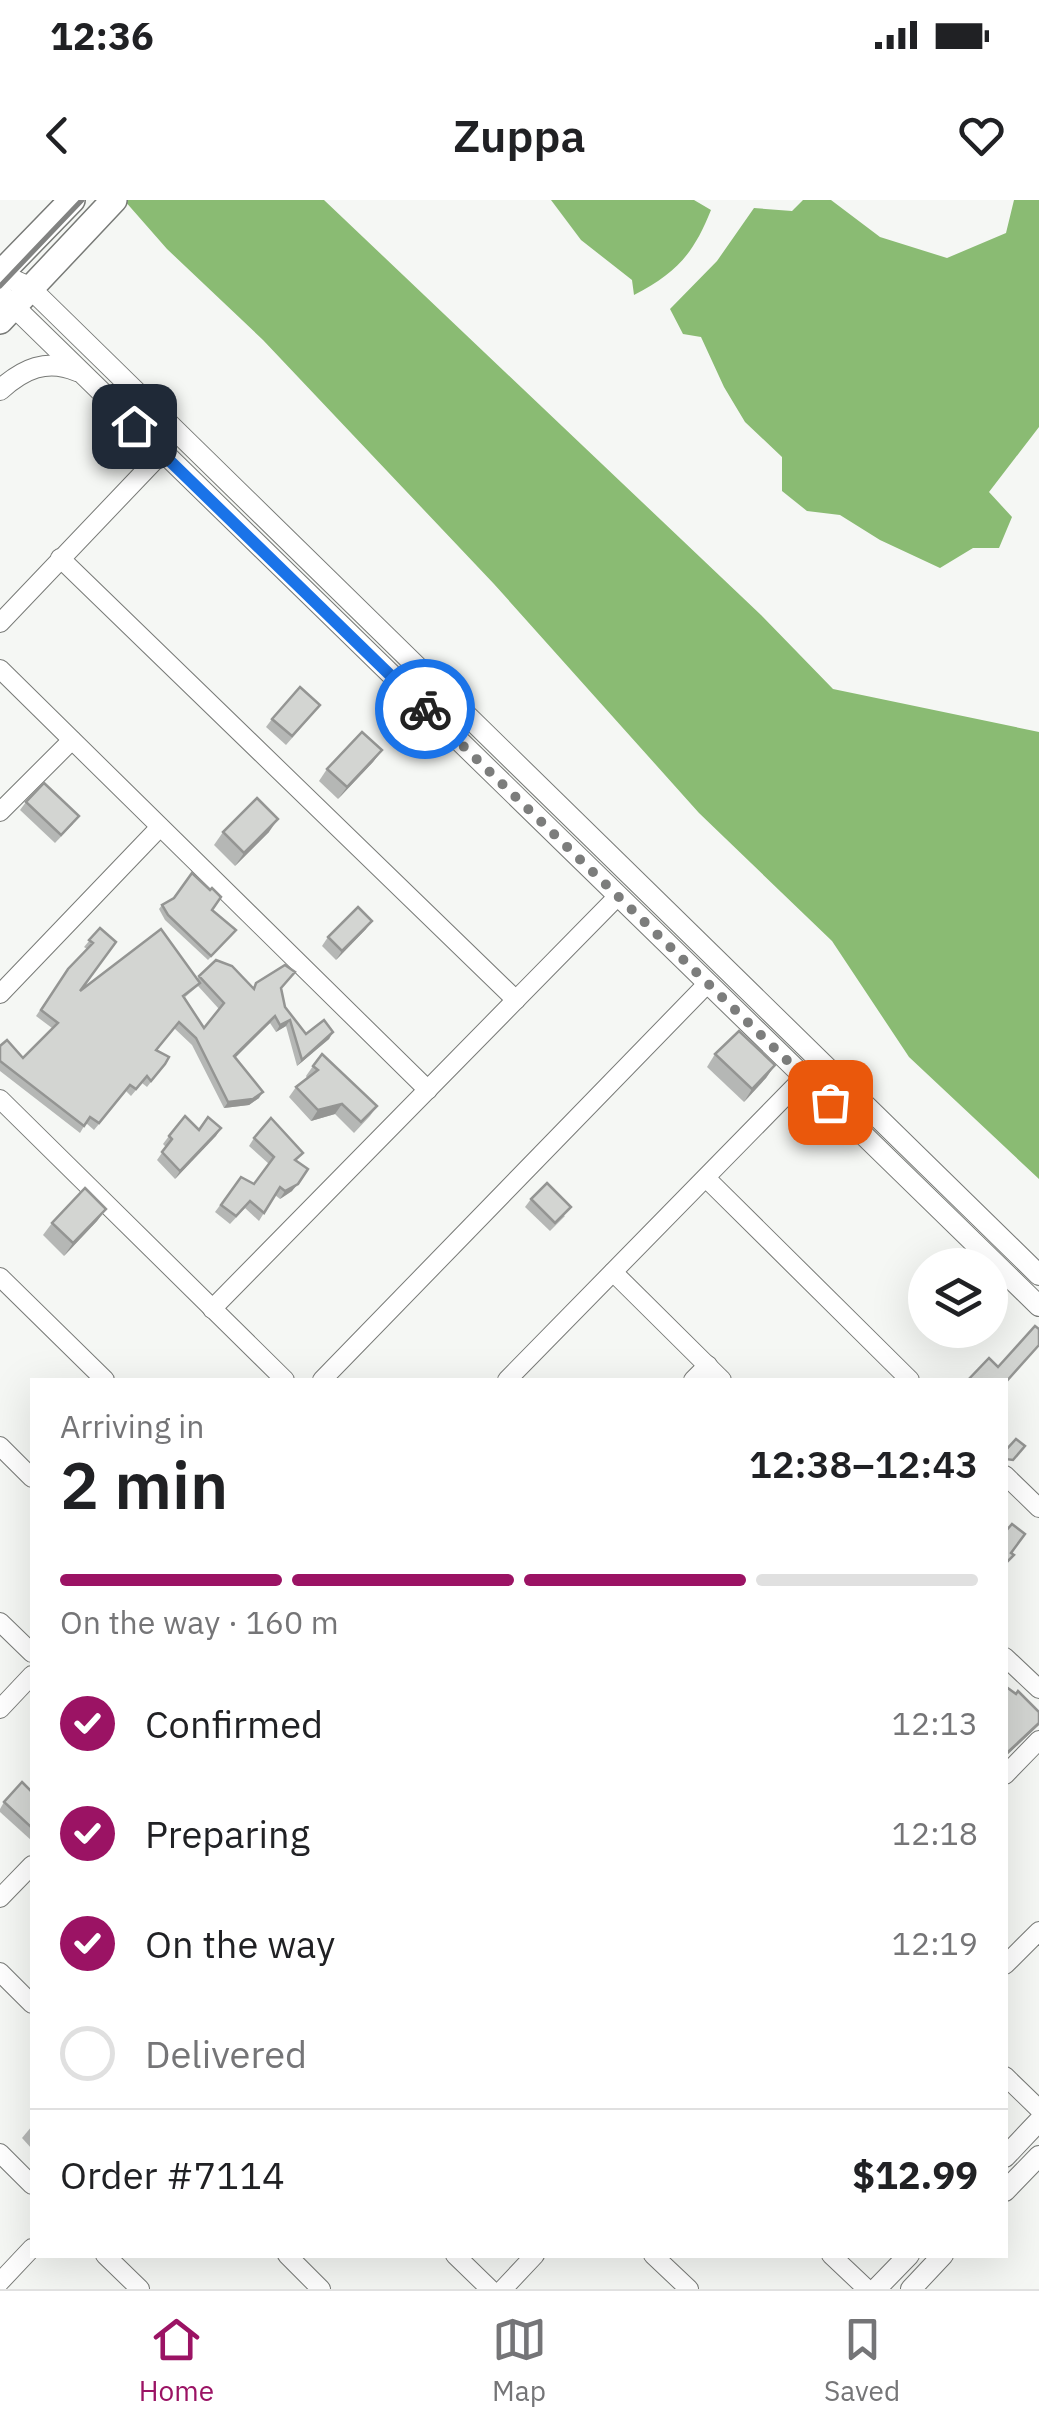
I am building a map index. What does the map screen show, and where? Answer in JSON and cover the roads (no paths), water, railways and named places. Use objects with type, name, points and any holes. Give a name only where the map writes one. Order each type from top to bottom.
[{"type":"main road","points":[[0,274],[72,200]]},
{"type":"main road","points":[[11,302],[114,200]]},
{"type":"street","points":[[0,274],[11,302],[79,371],[1039,1306]]},
{"type":"street","points":[[11,302],[1039,1275]]},
{"type":"street","points":[[0,390],[41,365],[59,364],[79,371]]},
{"type":"street","points":[[0,623],[162,453]]},
{"type":"street","points":[[60,558],[516,1000]]},
{"type":"street","points":[[0,668],[428,1090]]},
{"type":"street","points":[[0,812],[72,740]]},
{"type":"street","points":[[0,994],[160,827]]},
{"type":"street","points":[[212,1309],[618,896]]},
{"type":"street","points":[[324,1378],[708,983]]},
{"type":"street","points":[[509,1378],[804,1077]]},
{"type":"street","points":[[0,1099],[282,1378]]},
{"type":"street","points":[[706,1178],[908,1378]]},
{"type":"street","points":[[613,1272],[720,1378]]},
{"type":"street","points":[[0,1277],[103,1378]]},
{"type":"street","points":[[695,1378],[708,1365]]},
{"type":"street","points":[[0,1446],[30,1476]]},
{"type":"street","points":[[1008,1478],[1039,1508]]},
{"type":"street","points":[[0,1622],[30,1651]]},
{"type":"street","points":[[1008,1660],[1039,1689]]},
{"type":"street","points":[[0,1708],[30,1677]]},
{"type":"street","points":[[1008,1773],[1039,1740]]},
{"type":"street","points":[[0,1898],[30,1867]]},
{"type":"street","points":[[1008,1963],[1039,1931]]},
{"type":"street","points":[[0,1972],[30,2002]]},
{"type":"street","points":[[1008,2079],[1039,2110]]},
{"type":"street","points":[[1008,2154],[1039,2122]]},
{"type":"street","points":[[0,2153],[30,2183]]},
{"type":"street","points":[[1008,2188],[1039,2156]]},
{"type":"street","points":[[0,2282],[30,2250]]},
{"type":"street","points":[[108,2258],[140,2289]]},
{"type":"street","points":[[290,2258],[321,2289]]},
{"type":"street","points":[[458,2258],[490,2289]]},
{"type":"street","points":[[503,2289],[532,2258]]},
{"type":"street","points":[[656,2258],[685,2288]]},
{"type":"street","points":[[834,2258],[867,2289]]},
{"type":"street","points":[[876,2289],[906,2258]]},
{"type":"street","points":[[910,2289],[940,2258]]},
{"type":"railway","points":[[0,286],[82,200]]}]
